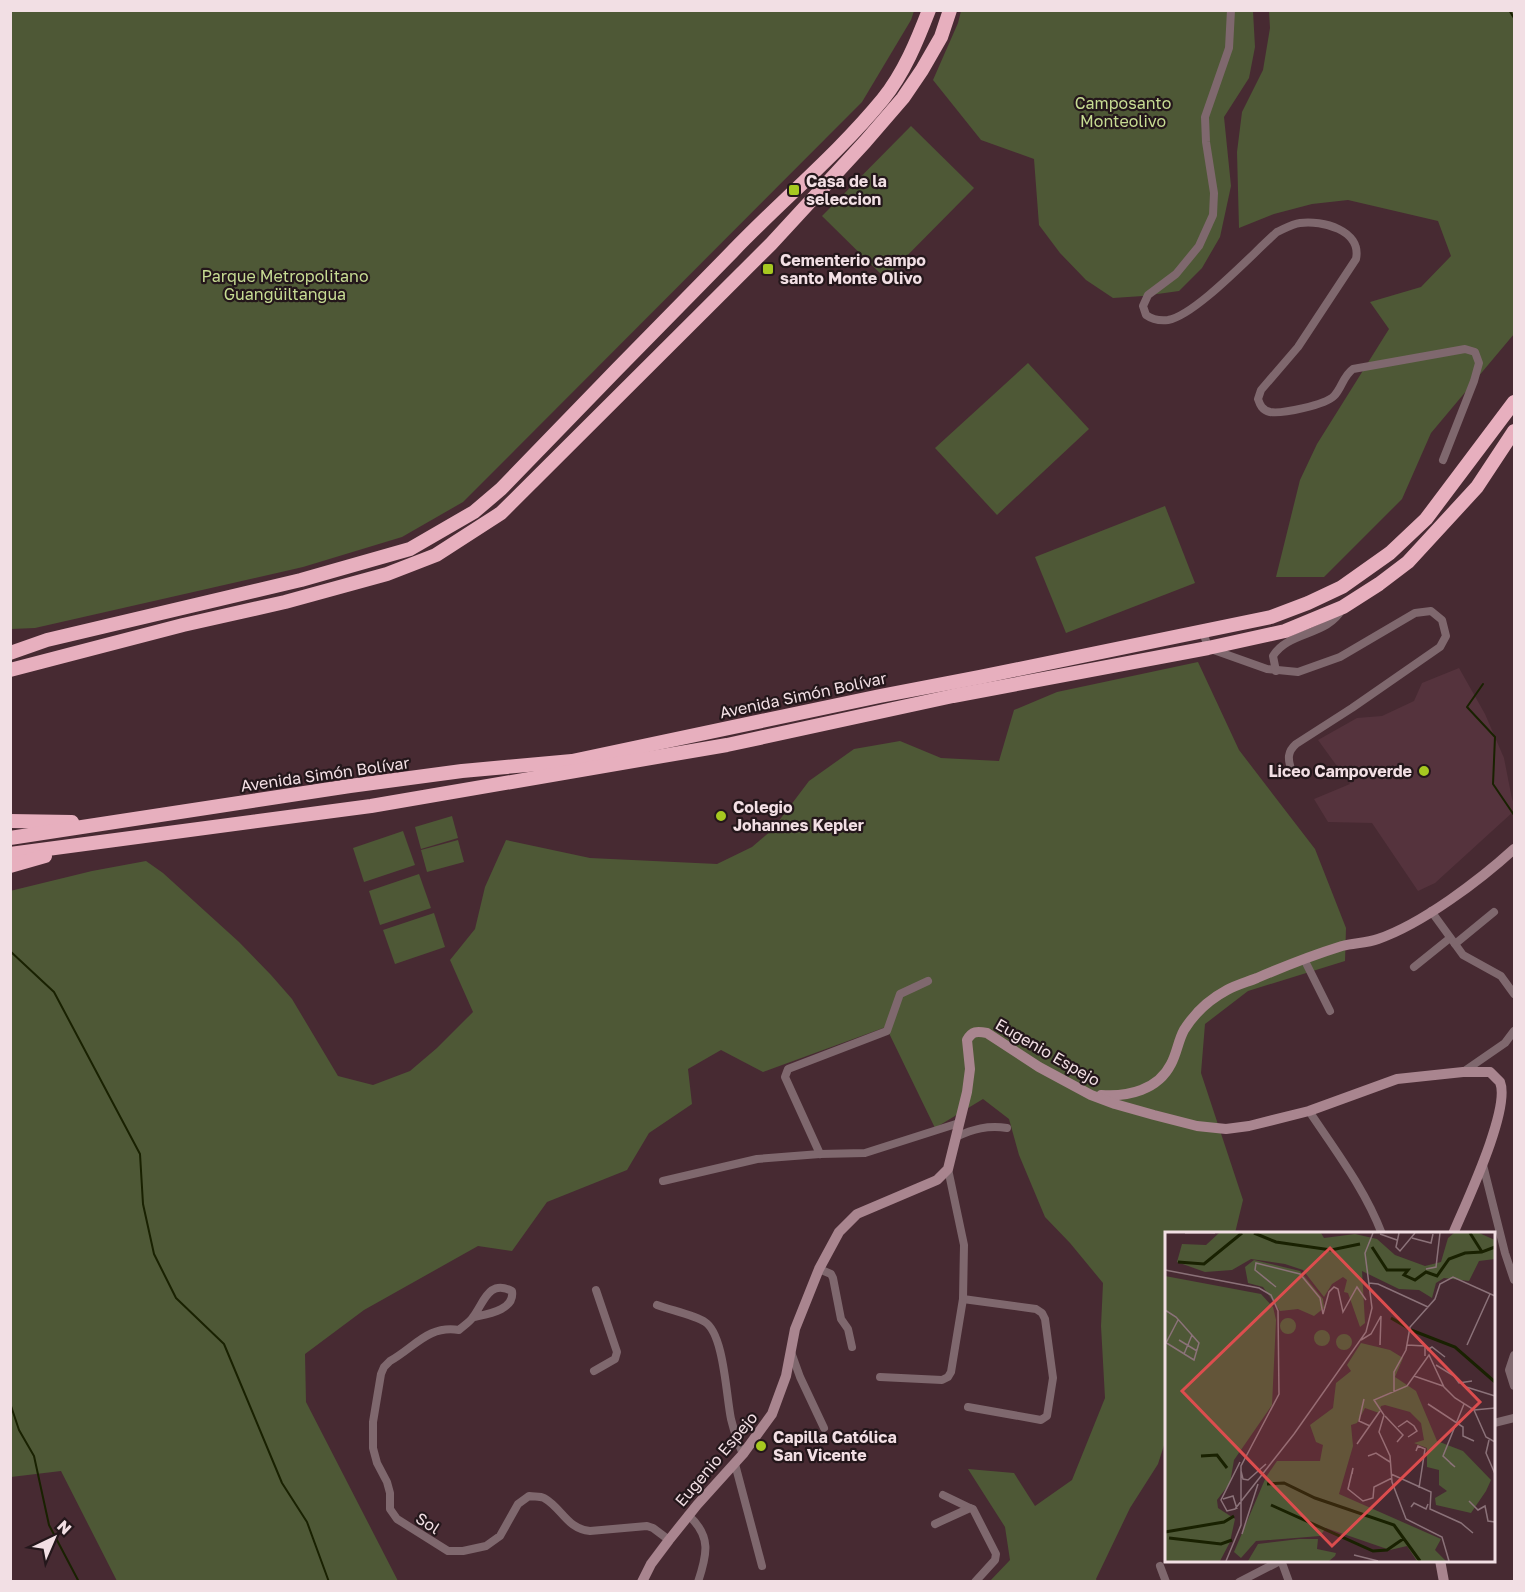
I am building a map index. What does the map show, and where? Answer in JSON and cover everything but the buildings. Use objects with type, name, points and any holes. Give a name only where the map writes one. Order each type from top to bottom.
[{"type":"highway","points":[[10,653],[47,640],[301,580],[410,549],[474,512],[501,489],[733,250],[840,146],[884,98],[919,37],[928,10]]},
{"type":"highway","points":[[10,670],[183,625],[285,602],[387,574],[436,555],[501,513],[771,244],[903,98],[941,37],[950,10]]},
{"type":"highway","points":[[675,311],[691,326]]},
{"type":"highway","name":"Avenida Simón Bolívar","points":[[10,838],[451,772],[572,761],[1271,617],[1342,587],[1390,553],[1426,519],[1515,402]]},
{"type":"highway","name":"Avenida Simón Bolívar","points":[[10,854],[371,806],[683,753],[964,694],[1208,648],[1285,631],[1343,607],[1408,562],[1477,487],[1515,431]]},
{"type":"highway","points":[[10,820],[116,822]]},
{"type":"highway","points":[[10,866],[78,845]]},
{"type":"street","points":[[1231,10],[1229,48],[1206,117],[1206,142],[1214,193],[1213,215],[1199,246],[1176,274],[1148,295],[1143,306],[1146,315],[1154,320],[1170,320],[1188,310],[1204,300],[1277,232],[1287,227],[1298,223],[1309,223],[1342,231],[1352,238],[1357,247],[1356,259],[1298,347],[1262,390],[1258,399],[1261,407],[1268,412],[1286,412],[1328,400],[1336,393],[1347,373],[1353,369],[1465,349],[1475,352],[1479,363],[1443,460]]},
{"type":"street","points":[[1276,671],[1273,656],[1277,649],[1285,643],[1330,623],[1338,617],[1343,607]]},
{"type":"street","points":[[1203,631],[1208,648],[1276,671],[1298,672],[1340,657],[1415,613],[1431,611],[1442,620],[1446,636],[1440,647],[1296,744],[1290,749],[1291,770]]},
{"type":"street","points":[[1091,1095],[1117,1096],[1149,1088],[1161,1080],[1168,1071],[1184,1031],[1210,1001],[1227,990],[1304,959],[1345,945],[1376,940],[1399,931],[1491,870],[1515,849]]},
{"type":"street","points":[[1431,911],[1463,955],[1501,976],[1514,990]]},
{"type":"street","points":[[1414,967],[1494,912]]},
{"type":"street","points":[[1304,959],[1330,1011]]},
{"type":"street","points":[[820,1154],[785,1077],[785,1072],[887,1031],[900,994],[928,981]]},
{"type":"street","name":"Eugenio Espejo","points":[[642,1581],[651,1564],[688,1515],[735,1464],[772,1414],[786,1376],[795,1329],[819,1269],[839,1232],[857,1215],[937,1180],[948,1169],[968,1092],[970,1070],[967,1040],[970,1034],[977,1031],[987,1033],[1040,1067],[1091,1095],[1115,1104],[1197,1126],[1226,1129],[1249,1126],[1309,1111],[1397,1079],[1463,1072],[1490,1072],[1502,1087],[1502,1097],[1483,1165],[1453,1232]]},
{"type":"street","points":[[1463,1072],[1505,1043],[1515,1031]]},
{"type":"street","points":[[1505,1043],[1515,1041]]},
{"type":"street","points":[[1309,1111],[1374,1213],[1382,1232]]},
{"type":"street","points":[[663,1182],[757,1159],[865,1153],[959,1123]]},
{"type":"street","points":[[956,1137],[980,1127],[1007,1128]]},
{"type":"street","points":[[1483,1165],[1505,1253],[1515,1280]]},
{"type":"street","points":[[880,1377],[942,1380],[951,1372],[963,1299],[964,1245],[948,1169]]},
{"type":"street","points":[[1374,1213],[1377,1232]]},
{"type":"street","points":[[819,1269],[831,1274],[833,1278],[841,1319],[848,1329],[852,1347]]},
{"type":"street","name":"Sol","points":[[474,1317],[510,1304],[513,1298],[512,1291],[504,1287],[495,1288],[481,1301],[474,1317],[459,1330],[447,1328],[435,1330],[390,1361],[381,1374],[373,1422],[373,1448],[377,1463],[387,1482],[390,1509],[397,1519],[448,1551],[463,1551],[486,1546],[500,1536],[518,1504],[529,1496],[543,1498],[581,1530],[647,1526],[654,1528],[669,1540]]},
{"type":"street","points":[[594,1371],[615,1359],[617,1352],[596,1290]]},
{"type":"street","points":[[963,1299],[1036,1310],[1042,1313],[1045,1319],[1053,1378],[1047,1416],[1041,1420],[968,1407]]},
{"type":"street","points":[[657,1305],[705,1322],[713,1330],[721,1350],[724,1381],[732,1420],[743,1454]]},
{"type":"street","points":[[791,1352],[824,1428]]},
{"type":"street","points":[[1515,1355],[1509,1370],[1515,1386]]},
{"type":"street","points":[[1495,1423],[1515,1418]]},
{"type":"street","points":[[735,1464],[762,1566]]},
{"type":"street","points":[[943,1495],[970,1508],[996,1554],[994,1560],[975,1581]]},
{"type":"street","points":[[935,1524],[970,1508]]},
{"type":"street","points":[[688,1515],[700,1528],[705,1541],[706,1558],[698,1581]]},
{"type":"street","points":[[1239,1581],[1280,1562]]},
{"type":"street","points":[[1282,1562],[1289,1581]]},
{"type":"street","points":[[1440,1562],[1444,1581]]},
{"type":"street","points":[[1160,1566],[1166,1581]]},
{"type":"shaded area","name":"Liceo Campoverde","points":[[1459,668],[1485,714],[1504,758],[1514,811],[1435,883],[1418,891],[1372,823],[1328,822],[1314,799],[1350,784],[1318,740],[1357,718],[1382,716],[1414,701],[1422,683]]},
{"type":"green space","name":"Parque Metropolitano Guangüiltangua","points":[[11,10],[914,11],[911,20],[862,102],[463,502],[402,537],[303,567],[35,628],[11,629]]},
{"type":"green space","name":"Camposanto Monteolivo","points":[[961,11],[1253,11],[1255,47],[1249,78],[1224,117],[1231,186],[1220,237],[1202,268],[1179,291],[1113,298],[1086,280],[1060,253],[1039,225],[1034,159],[981,140],[933,80]]},
{"type":"green space","points":[[1269,11],[1514,11],[1514,334],[1431,433],[1402,499],[1324,577],[1276,577],[1300,480],[1317,444],[1389,329],[1370,302],[1421,287],[1451,256],[1438,221],[1348,200],[1312,204],[1274,214],[1239,228],[1237,152],[1242,112],[1263,70],[1270,28]]},
{"type":"green space","points":[[911,126],[974,188],[885,278],[822,216]]},
{"type":"green space","points":[[1028,363],[1089,429],[997,515],[935,448]]},
{"type":"green space","points":[[1165,506],[1195,583],[1066,633],[1035,557]]},
{"type":"green space","points":[[1198,662],[1239,750],[1315,849],[1346,928],[1345,961],[1248,991],[1205,1024],[1201,1073],[1243,1200],[1235,1232],[1165,1232],[1165,1442],[1158,1464],[1130,1508],[1097,1581],[990,1581],[1010,1560],[1005,1527],[968,1469],[1014,1473],[1035,1506],[1072,1480],[1105,1398],[1101,1326],[1103,1283],[1045,1217],[1019,1155],[1009,1119],[983,1099],[935,1128],[886,1027],[763,1072],[721,1050],[688,1069],[692,1104],[649,1133],[627,1170],[547,1202],[512,1251],[478,1246],[364,1310],[305,1354],[306,1402],[398,1581],[117,1581],[61,1471],[11,1477],[10,891],[92,871],[146,861],[163,873],[239,942],[271,975],[292,999],[338,1076],[373,1085],[410,1071],[473,1012],[450,960],[475,929],[485,887],[506,840],[590,858],[717,864],[752,847],[772,830],[809,781],[854,749],[900,741],[941,758],[999,761],[1014,710],[1057,692]]},
{"type":"green space","points":[[452,816],[458,838],[421,849],[415,827]]},
{"type":"green space","points":[[403,831],[415,865],[364,882],[353,848]]},
{"type":"green space","points":[[458,840],[464,862],[427,872],[421,850]]},
{"type":"green space","points":[[419,874],[431,908],[380,925],[369,891]]},
{"type":"green space","points":[[434,913],[445,947],[395,964],[383,930]]},
{"type":"waterway","points":[[1509,10],[1514,18]]},
{"type":"waterway","points":[[1483,684],[1467,707],[1495,737],[1493,784],[1514,815]]},
{"type":"waterway","points":[[10,951],[54,992],[140,1154],[143,1204],[154,1254],[176,1298],[224,1344],[282,1483],[307,1522],[329,1582]]},
{"type":"waterway","points":[[10,1403],[19,1430],[34,1456],[49,1525],[79,1582]]},
{"type":"place","name":"Casa de la seleccion","points":[[794,190]]},
{"type":"place","name":"Cementerio campo santo Monte Olivo","points":[[768,269]]},
{"type":"place","name":"Liceo Campoverde","points":[[1424,771]]},
{"type":"place","name":"Colegio Johannes Kepler","points":[[721,816]]},
{"type":"place","name":"Capilla Católica San Vicente","points":[[761,1446]]}]
